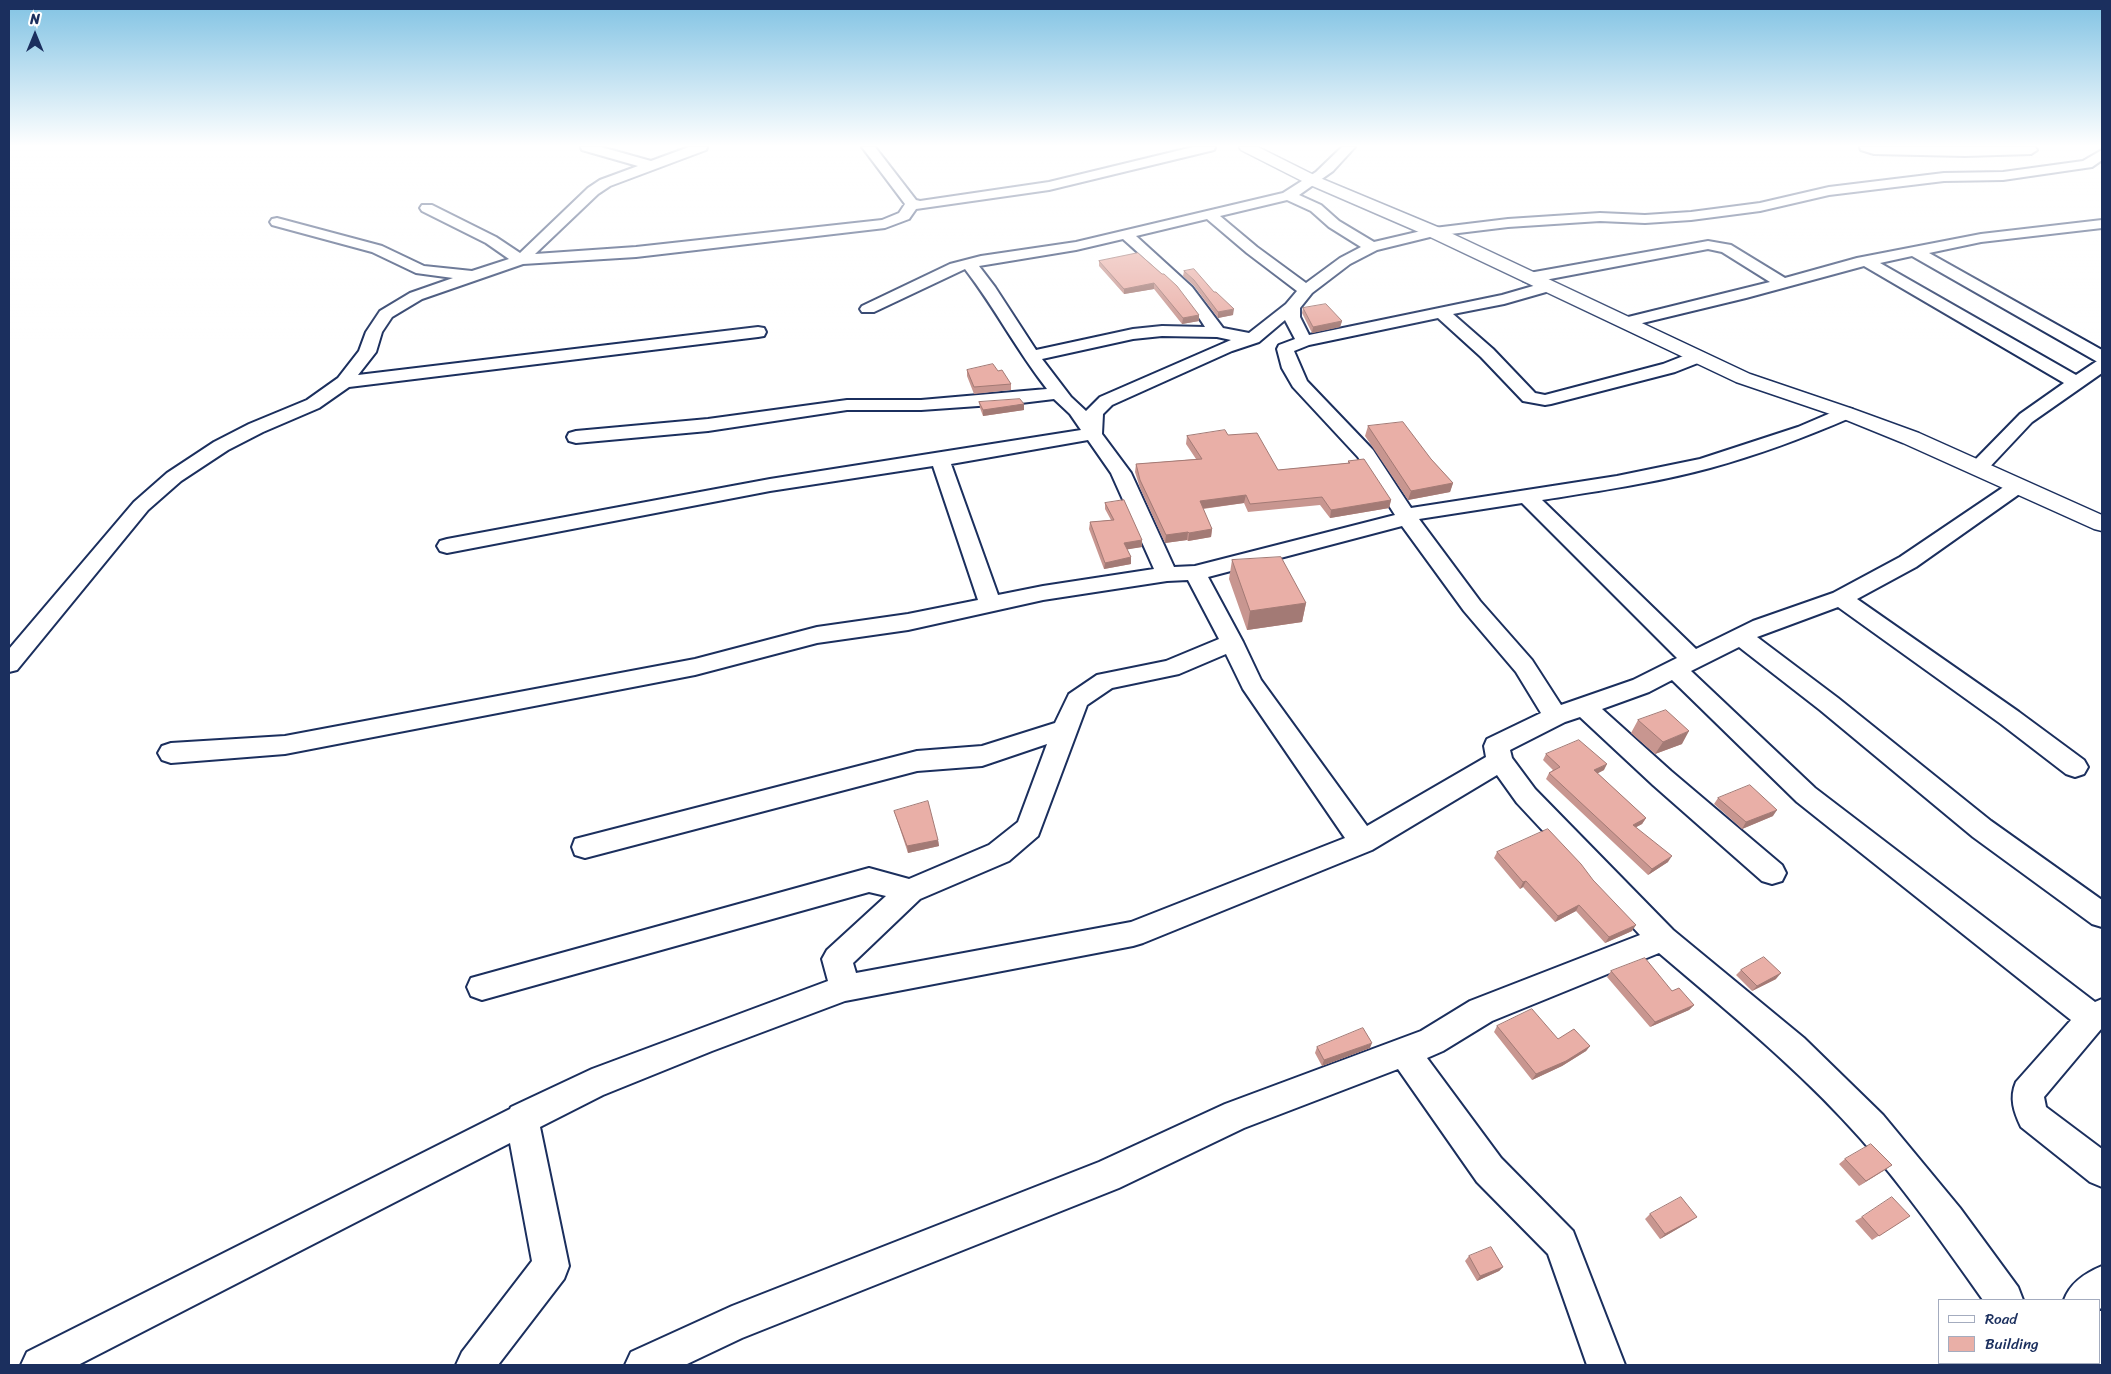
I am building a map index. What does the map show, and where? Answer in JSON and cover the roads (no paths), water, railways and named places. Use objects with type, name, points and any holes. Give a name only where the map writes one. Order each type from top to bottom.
[{"type":"street","points":[[433,211],[491,240],[521,260]]},
{"type":"street","points":[[521,260],[572,211]]},
{"type":"street","points":[[9,664],[141,506],[174,476],[220,446],[256,428],[313,404],[344,382],[367,352],[374,332],[386,314],[416,296],[521,260],[636,252],[885,224],[904,216],[907,211]]},
{"type":"street","points":[[868,309],[955,267],[970,265],[981,260],[1076,246],[1222,211]]},
{"type":"street","points":[[1320,211],[1334,224],[1372,247]]},
{"type":"street","points":[[1386,211],[1743,378],[1846,413],[1911,438],[2102,524]]},
{"type":"street","points":[[1093,434],[1094,413],[1106,401],[1196,360],[1253,338],[1292,307],[1306,290],[1345,260],[1372,247],[1434,232],[1508,223],[1600,217],[1646,218],[1691,216],[1733,211]]},
{"type":"street","points":[[1209,214],[1252,250],[1306,290]]},
{"type":"street","points":[[277,222],[377,249],[421,270],[474,275]]},
{"type":"street","points":[[1626,322],[1866,261],[1981,238],[2102,224]]},
{"type":"street","points":[[1125,234],[1173,274],[1205,310],[1217,332]]},
{"type":"street","points":[[1529,278],[1708,245],[1726,248],[1783,283]]},
{"type":"street","points":[[1914,252],[2102,357]]},
{"type":"street","points":[[1866,261],[2076,382]]},
{"type":"street","points":[[970,265],[988,287],[1032,356],[1059,393],[1076,410],[1121,473],[1167,574]]},
{"type":"street","points":[[1547,287],[1504,299],[1304,340],[1285,349],[1291,368],[1299,383],[1366,454],[1406,516],[1472,606],[1524,666],[1556,716]]},
{"type":"street","points":[[1292,307],[1292,317],[1304,340]]},
{"type":"street","points":[[1441,312],[1487,353],[1529,397],[1545,400],[1669,368],[1697,357]]},
{"type":"street","points":[[1032,356],[1133,334],[1180,330],[1217,332],[1253,338]]},
{"type":"street","points":[[344,382],[758,332]]},
{"type":"street","points":[[1978,468],[2026,418],[2102,366]]},
{"type":"street","points":[[576,436],[708,425],[847,405],[921,405],[1021,398],[1059,393]]},
{"type":"street","points":[[170,753],[285,745],[695,667],[817,635],[908,622],[1043,593],[1167,574],[1196,573],[1406,516],[1618,482],[1704,464],[1805,431],[1846,413]]},
{"type":"street","points":[[447,546],[770,485],[940,460],[1093,434]]},
{"type":"street","points":[[940,460],[990,603]]},
{"type":"street","points":[[2004,1299],[1948,1220],[1871,1126],[1792,1048],[1663,939],[1526,796],[1500,762],[1496,746],[1556,716],[1641,686],[1685,666],[1761,626],[1841,598],[1908,562],[2018,486]]},
{"type":"street","points":[[1526,496],[1806,795],[2097,1015],[2027,1093],[2032,1116],[2102,1170]]},
{"type":"street","points":[[1196,573],[1251,683],[1363,842]]},
{"type":"street","points":[[1841,598],[2010,718],[2075,767]]},
{"type":"street","points":[[1740,637],[1828,704],[1982,828],[2102,915]]},
{"type":"street","points":[[845,988],[837,959],[910,891],[999,853],[1029,828],[1077,700],[1104,681],[1171,668],[1232,642]]},
{"type":"street","points":[[1584,706],[1662,778],[1772,873]]},
{"type":"street","points":[[585,847],[917,762],[982,756],[1065,729]]},
{"type":"street","points":[[40,1365],[522,1118],[601,1080],[845,988],[1132,934],[1363,842],[1500,762]]},
{"type":"street","points":[[482,987],[869,880],[910,891]]},
{"type":"street","points":[[644,1365],[732,1324],[1107,1176],[1236,1115],[1432,1041],[1481,1011],[1663,939]]},
{"type":"street","points":[[1404,1052],[1489,1170],[1561,1243],[1606,1365]]},
{"type":"street","points":[[475,1365],[551,1266],[522,1118]]},
{"type":"street","points":[[2083,1299],[2102,1284]]}]
